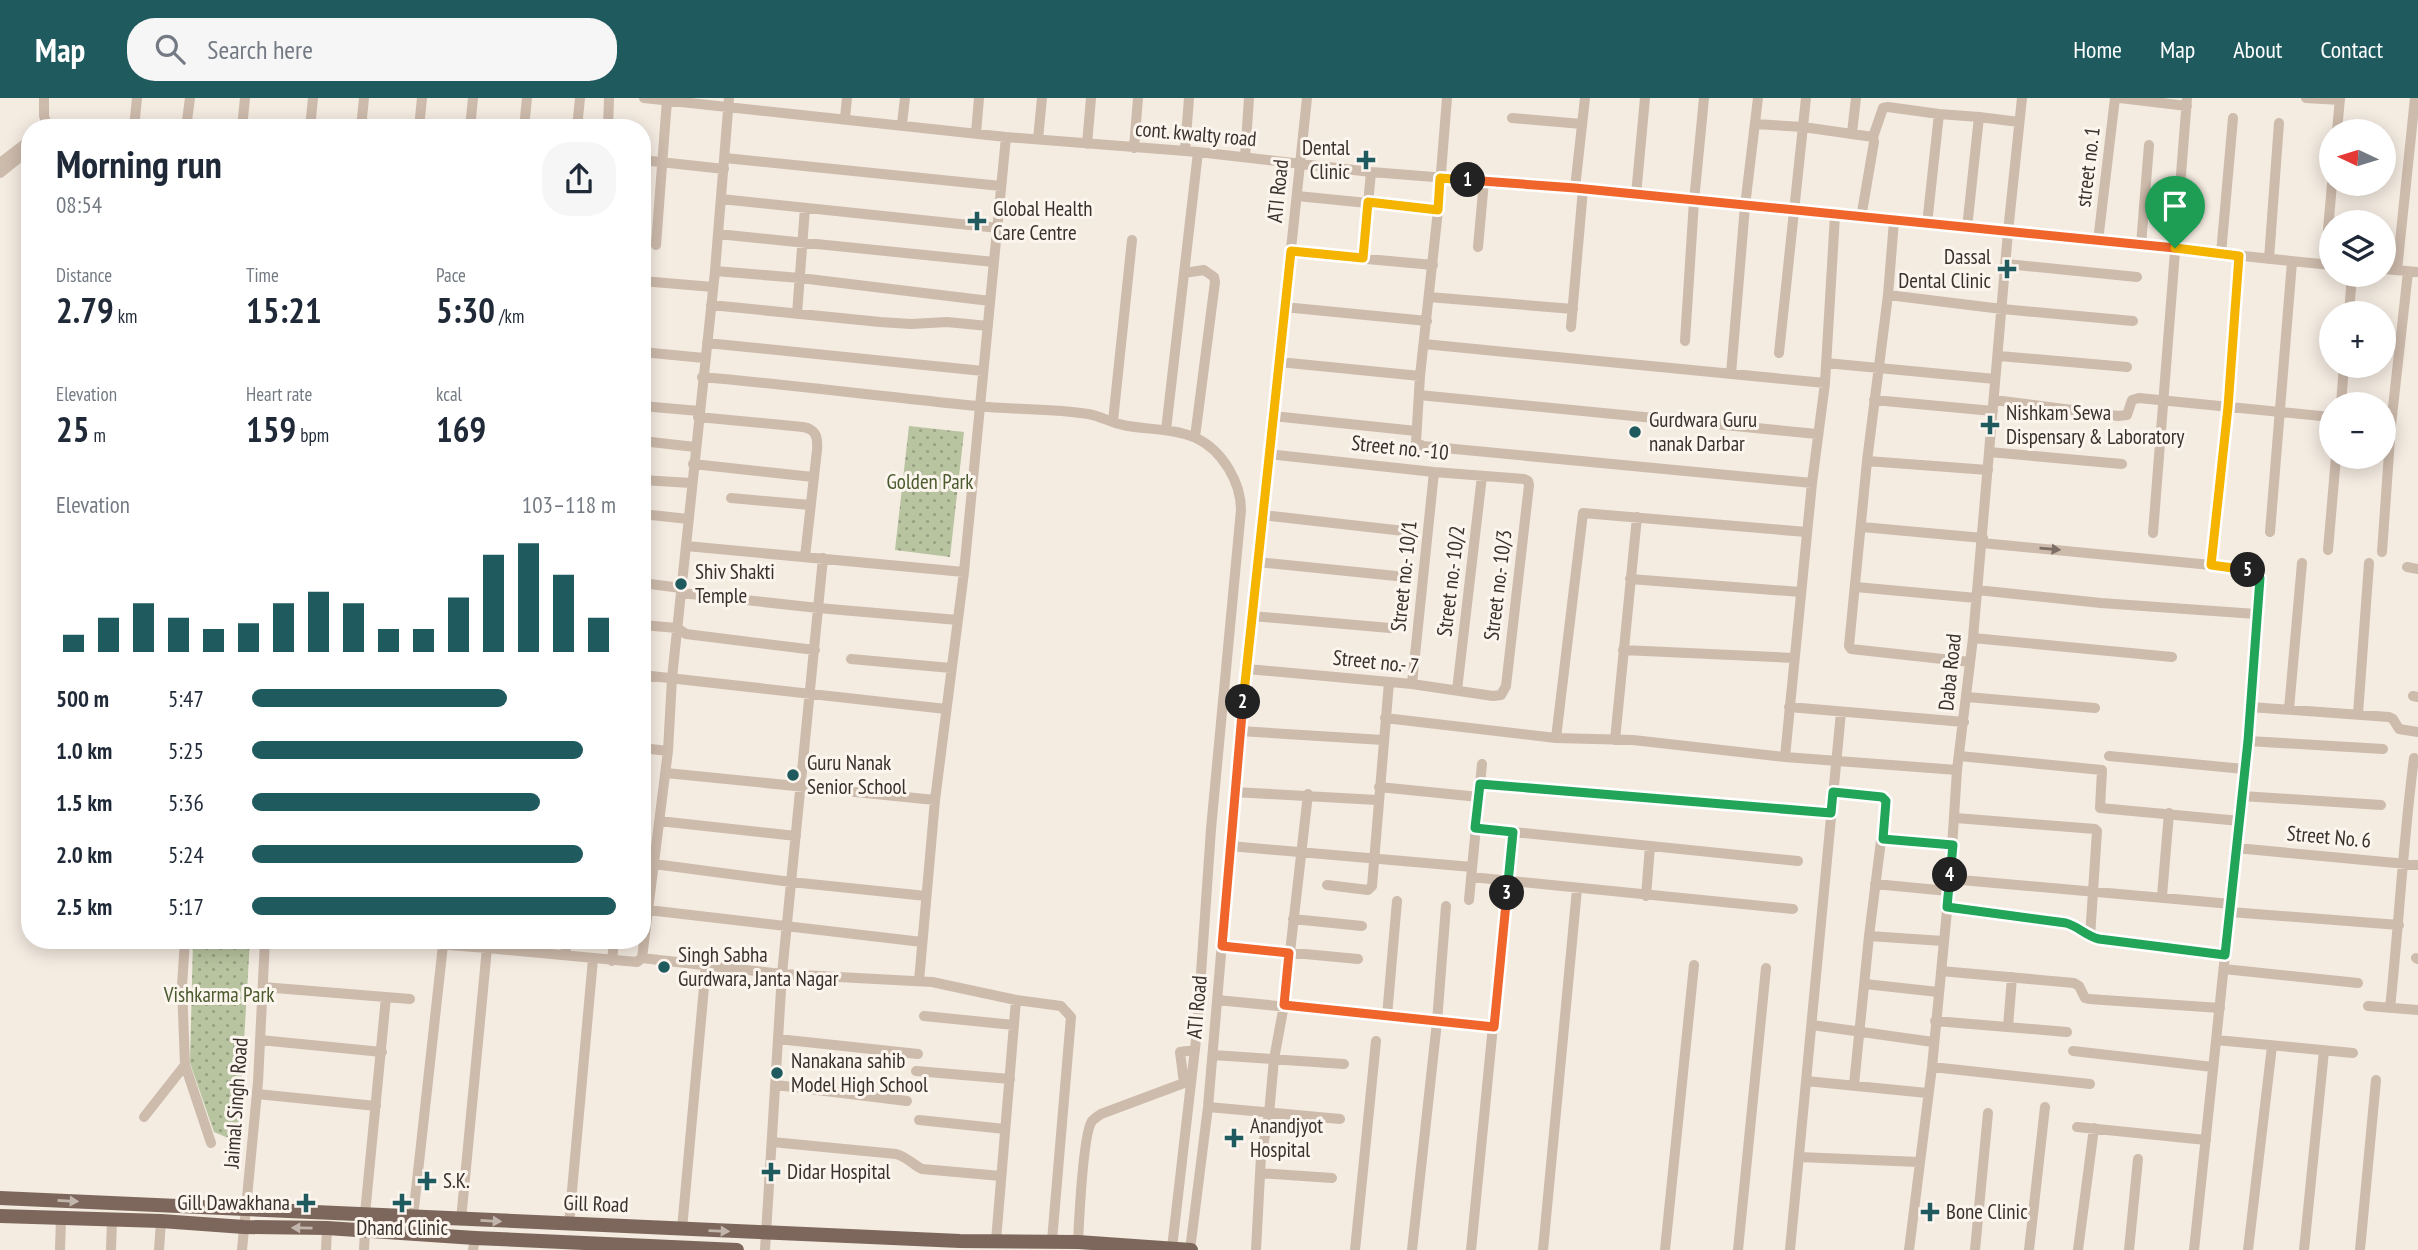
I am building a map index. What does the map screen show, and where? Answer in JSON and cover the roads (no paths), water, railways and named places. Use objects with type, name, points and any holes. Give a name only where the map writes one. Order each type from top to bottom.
[{"type":"main road","name":"Gill Road","points":[[0,1198],[765,1232],[960,1245],[996,1241],[1052,1241],[1190,1250]]},
{"type":"main road","name":"Gill Road","points":[[0,1216],[327,1228],[474,1244],[737,1250]]},
{"type":"street","points":[[44,98],[45,119]]},
{"type":"street","points":[[135,119],[137,98]]},
{"type":"street","points":[[187,119],[190,98]]},
{"type":"street","points":[[243,119],[245,98]]},
{"type":"street","points":[[311,119],[313,98]]},
{"type":"street","points":[[362,119],[364,98]]},
{"type":"street","points":[[420,119],[422,98]]},
{"type":"street","points":[[471,119],[473,98]]},
{"type":"street","points":[[525,119],[527,98]]},
{"type":"street","points":[[578,119],[580,98]]},
{"type":"street","points":[[608,119],[609,98]]},
{"type":"street","name":"cont. kwalty road","points":[[644,98],[728,102],[781,112],[1006,136],[1185,150],[1371,172],[1579,189],[2319,263]]},
{"type":"street","points":[[781,112],[783,98]]},
{"type":"street","points":[[845,118],[847,98]]},
{"type":"street","points":[[902,124],[905,98]]},
{"type":"street","points":[[976,132],[979,98]]},
{"type":"street","points":[[1038,139],[1042,98]]},
{"type":"street","points":[[1087,144],[1091,98]]},
{"type":"street","points":[[1134,148],[1138,98]]},
{"type":"street","points":[[1185,150],[1189,98]]},
{"type":"street","points":[[1245,157],[1249,98]]},
{"type":"street","name":"ATI Road","points":[[1190,1250],[1208,1107],[1234,792],[1307,98]]},
{"type":"street","points":[[1447,98],[1416,442],[1423,446],[1812,483]]},
{"type":"street","points":[[1571,327],[1585,98]]},
{"type":"street","points":[[1636,195],[1645,98]]},
{"type":"street","points":[[1685,341],[1704,98]]},
{"type":"street","points":[[1731,374],[1745,206],[1758,98]]},
{"type":"street","points":[[1779,353],[1806,98]]},
{"type":"street","points":[[1852,133],[1856,98]]},
{"type":"street","name":"Daba Road","points":[[1909,1250],[1941,971],[1956,818],[1957,770],[1973,638],[2022,98]]},
{"type":"street","points":[[2117,98],[2187,102],[2153,533]]},
{"type":"street","name":"street no. 1","points":[[2098,241],[2117,98]]},
{"type":"street","points":[[2306,98],[2340,99],[2338,119]]},
{"type":"street","points":[[656,245],[667,100]]},
{"type":"street","points":[[2392,392],[2408,272],[2416,100]]},
{"type":"street","points":[[651,887],[666,773],[672,678],[715,271],[728,102]]},
{"type":"street","points":[[1861,218],[1873,137],[1885,107],[2020,122]]},
{"type":"street","points":[[1927,224],[1939,114]]},
{"type":"street","points":[[1967,228],[1979,117]]},
{"type":"street","points":[[1512,118],[1582,124]]},
{"type":"street","points":[[2221,254],[2233,118]]},
{"type":"street","points":[[2269,259],[2279,123]]},
{"type":"street","points":[[1755,124],[1803,127],[1873,137]]},
{"type":"street","points":[[919,981],[935,800],[964,572],[1006,136]]},
{"type":"street","points":[[2141,245],[2149,145]]},
{"type":"street","points":[[0,163],[21,147]]},
{"type":"street","points":[[1166,430],[1198,152]]},
{"type":"street","points":[[0,173],[21,156]]},
{"type":"street","points":[[651,160],[724,163],[1001,186]]},
{"type":"street","points":[[1363,258],[1371,172]]},
{"type":"street","points":[[1478,247],[1484,181]]},
{"type":"street","points":[[1297,196],[1438,210]]},
{"type":"street","points":[[721,199],[998,228]]},
{"type":"street","points":[[797,314],[805,208]]},
{"type":"street","points":[[1785,757],[1812,483],[1825,383],[1835,215]]},
{"type":"street","points":[[1894,221],[1888,295],[1867,461],[1850,648],[1970,662]]},
{"type":"street","points":[[718,234],[994,262]]},
{"type":"street","points":[[1113,421],[1132,240]]},
{"type":"street","points":[[1291,251],[1433,265]]},
{"type":"street","points":[[2211,565],[2228,407],[2239,256]]},
{"type":"street","points":[[2270,533],[2292,261]]},
{"type":"street","points":[[2006,264],[2137,277]]},
{"type":"street","points":[[1184,272],[1204,270],[1214,276],[1215,282],[1195,438]]},
{"type":"street","points":[[715,271],[800,278],[990,301]]},
{"type":"street","points":[[651,282],[713,287]]},
{"type":"street","points":[[1888,295],[2133,321]]},
{"type":"street","points":[[1429,298],[1573,309]]},
{"type":"street","points":[[711,305],[911,324],[947,322],[988,326]]},
{"type":"street","points":[[1284,307],[1427,321]]},
{"type":"street","points":[[707,343],[983,371]]},
{"type":"street","points":[[1424,344],[1825,383]]},
{"type":"street","points":[[651,353],[704,358]]},
{"type":"street","points":[[1999,356],[2127,367]]},
{"type":"street","points":[[1279,362],[1420,376]]},
{"type":"street","points":[[1826,363],[1996,379]]},
{"type":"street","points":[[702,377],[980,406],[1085,413],[1126,426],[1166,430],[1195,438],[1211,447],[1224,462],[1238,486],[1241,500],[1211,829],[1195,1050],[1172,1248]]},
{"type":"street","points":[[1419,395],[1818,434]]},
{"type":"street","points":[[1874,400],[1993,405],[2123,416],[2129,414],[2135,399],[2319,416]]},
{"type":"street","points":[[651,408],[811,429],[818,439],[805,557]]},
{"type":"street","points":[[1273,416],[1416,431]]},
{"type":"street","points":[[651,442],[695,447]]},
{"type":"street","points":[[1989,452],[2122,464]]},
{"type":"street","name":"Street no. -10","points":[[1268,454],[1527,480]]},
{"type":"street","points":[[1867,461],[1987,470]]},
{"type":"street","points":[[693,464],[813,477]]},
{"type":"street","points":[[2328,550],[2335,469]]},
{"type":"street","points":[[2382,552],[2385,469]]},
{"type":"street","name":"Street no.- 10/1","points":[[1412,684],[1434,472]]},
{"type":"street","name":"Street no.- 10/2","points":[[1457,690],[1482,476]]},
{"type":"street","name":"Street no.- 10/3","points":[[1502,695],[1506,686],[1529,485],[1527,480]]},
{"type":"street","points":[[651,481],[691,483]]},
{"type":"street","points":[[731,498],[810,505]]},
{"type":"street","points":[[1556,738],[1582,515],[1585,513],[1807,532]]},
{"type":"street","points":[[1262,514],[1404,531]]},
{"type":"street","points":[[651,515],[688,519]]},
{"type":"street","points":[[1615,740],[1637,517]]},
{"type":"street","points":[[1861,527],[2211,565],[2253,571],[2260,578],[2248,741],[2194,1250]]},
{"type":"street","points":[[686,545],[964,572]]},
{"type":"street","points":[[765,1250],[782,974],[823,558]]},
{"type":"street","points":[[1258,562],[1396,576]]},
{"type":"street","points":[[2288,709],[2302,563]]},
{"type":"street","points":[[2358,714],[2369,563]]},
{"type":"street","points":[[1630,579],[1801,592]]},
{"type":"street","points":[[651,585],[818,608],[958,620]]},
{"type":"street","points":[[1856,587],[2256,614]]},
{"type":"street","points":[[1252,616],[1390,628]]},
{"type":"street","points":[[651,626],[677,628],[686,634],[815,650]]},
{"type":"street","points":[[1973,638],[2172,657]]},
{"type":"street","points":[[1623,650],[1794,658]]},
{"type":"street","points":[[851,659],[951,668]]},
{"type":"street","name":"Street no.- 7","points":[[1247,669],[1502,695]]},
{"type":"street","points":[[651,676],[946,709]]},
{"type":"street","points":[[1326,885],[1371,889],[1389,682]]},
{"type":"street","points":[[1967,697],[2095,708]]},
{"type":"street","points":[[1789,707],[1964,722]]},
{"type":"street","points":[[2250,707],[2392,717],[2399,729],[2418,732]]},
{"type":"street","points":[[1790,1250],[1841,712]]},
{"type":"street","points":[[1385,718],[1556,738],[1615,740],[1957,770]]},
{"type":"street","points":[[1240,731],[1383,740]]},
{"type":"street","points":[[2248,741],[2383,749]]},
{"type":"street","points":[[651,749],[668,751]]},
{"type":"street","points":[[1959,756],[2102,770],[2100,808],[2240,821]]},
{"type":"street","points":[[2109,756],[2244,769]]},
{"type":"street","points":[[2390,1008],[2414,758]]},
{"type":"street","points":[[1469,900],[1482,764]]},
{"type":"street","points":[[666,773],[935,800]]},
{"type":"street","points":[[1480,784],[1831,813]]},
{"type":"street","points":[[1379,787],[1479,797]]},
{"type":"street","points":[[1234,792],[1377,800]]},
{"type":"street","points":[[1833,792],[1885,799],[1883,839],[1875,884],[1854,1085]]},
{"type":"street","points":[[1256,1250],[1260,1172],[1284,1005],[1307,794]]},
{"type":"street","points":[[2242,796],[2381,805]]},
{"type":"street","points":[[2162,896],[2169,813]]},
{"type":"street","points":[[1956,818],[2095,829],[2091,937]]},
{"type":"street","points":[[659,821],[796,836]]},
{"type":"street","points":[[1475,828],[1798,861]]},
{"type":"street","points":[[1471,1250],[1513,832]]},
{"type":"street","points":[[1883,839],[1953,845]]},
{"type":"street","points":[[1230,846],[1300,854],[1374,858],[1471,872],[1508,882],[1577,890],[1793,909]]},
{"type":"street","points":[[1646,896],[1650,846]]},
{"type":"street","name":"Street No. 6","points":[[2236,848],[2418,864]]},
{"type":"street","points":[[654,864],[926,896]]},
{"type":"street","points":[[1950,879],[2162,896],[2231,908],[2399,925]]},
{"type":"street","points":[[1875,884],[1948,891]]},
{"type":"street","points":[[1543,1250],[1577,890]]},
{"type":"street","points":[[1387,1016],[1397,901]]},
{"type":"street","points":[[1412,1250],[1437,1022],[1446,906]]},
{"type":"street","points":[[1947,907],[2066,923],[2091,937],[2225,955]]},
{"type":"street","points":[[651,910],[922,942]]},
{"type":"street","points":[[1293,919],[1362,926]]},
{"type":"street","points":[[1869,936],[1943,941]]},
{"type":"street","points":[[1222,946],[1358,959]]},
{"type":"street","points":[[184,949],[182,986],[185,1065],[211,1143]]},
{"type":"street","name":"Jaimal Singh Road","points":[[242,1250],[257,1094],[265,949]]},
{"type":"street","points":[[413,1217],[443,949]]},
{"type":"street","points":[[461,1220],[487,949]]},
{"type":"street","points":[[538,949],[593,959],[637,962],[642,958],[643,949]]},
{"type":"street","points":[[565,955],[566,949]]},
{"type":"street","points":[[612,961],[613,949]]},
{"type":"street","points":[[642,958],[782,974],[919,981],[1061,1006],[1071,1017],[1052,1241]]},
{"type":"street","points":[[569,1224],[593,959]]},
{"type":"street","points":[[681,1229],[706,965]]},
{"type":"street","points":[[1665,1250],[1694,965]]},
{"type":"street","points":[[1738,1250],[1766,968]]},
{"type":"street","points":[[2224,970],[2358,982]]},
{"type":"street","points":[[1941,971],[2074,982],[2085,998],[2090,999],[2220,1008]]},
{"type":"street","points":[[2008,1027],[2012,977]]},
{"type":"street","points":[[1865,984],[1938,992]]},
{"type":"street","points":[[263,988],[410,999]]},
{"type":"street","points":[[365,1214],[386,997]]},
{"type":"street","points":[[996,1241],[1016,1000]]},
{"type":"street","points":[[1217,1000],[1494,1027]]},
{"type":"street","points":[[2368,1006],[2418,1010]]},
{"type":"street","points":[[924,1016],[1014,1025]]},
{"type":"street","points":[[1936,1020],[2067,1032]]},
{"type":"street","points":[[1812,1025],[1933,1042]]},
{"type":"street","points":[[778,1039],[918,1054]]},
{"type":"street","points":[[260,1040],[382,1052]]},
{"type":"street","points":[[2216,1040],[2353,1053]]},
{"type":"street","points":[[1355,1250],[1376,1041]]},
{"type":"street","points":[[2248,1250],[2272,1045]]},
{"type":"street","points":[[1077,1242],[1086,1145],[1093,1120],[1101,1114],[1184,1083],[1180,1052],[1195,1050]]},
{"type":"street","points":[[2073,1051],[2213,1067]]},
{"type":"street","points":[[2304,1250],[2324,1051]]},
{"type":"street","points":[[1213,1055],[1344,1064]]},
{"type":"street","points":[[144,1117],[185,1065]]},
{"type":"street","points":[[1931,1067],[2090,1084]]},
{"type":"street","points":[[916,1071],[1010,1079]]},
{"type":"street","points":[[1806,1080],[1927,1093]]},
{"type":"street","points":[[2360,1250],[2376,1080]]},
{"type":"street","points":[[776,1085],[907,1101]]},
{"type":"street","points":[[257,1094],[376,1106]]},
{"type":"street","points":[[1208,1107],[1340,1119]]},
{"type":"street","points":[[2029,1250],[2045,1107]]},
{"type":"street","points":[[1975,1250],[1988,1113]]},
{"type":"street","points":[[919,1120],[1005,1129]]},
{"type":"street","points":[[2077,1127],[2206,1140]]},
{"type":"street","points":[[2078,1250],[2094,1128]]},
{"type":"street","points":[[772,1142],[896,1154],[907,1157],[914,1165],[922,1168],[1001,1176]]},
{"type":"street","points":[[1799,1157],[1919,1162]]},
{"type":"street","points":[[2129,1250],[2138,1159]]},
{"type":"street","points":[[1260,1172],[1332,1178]]},
{"type":"street","points":[[60,1250],[61,1218]]},
{"type":"street","points":[[111,1220],[111,1250]]},
{"type":"street","points":[[159,1250],[160,1221]]},
{"type":"street","points":[[326,1250],[327,1228]]},
{"type":"street","points":[[364,1250],[365,1231]]},
{"type":"place","name":"Dental Clinic","points":[[1366,160]]},
{"type":"place","name":"Global Health Care Centre","points":[[977,221]]},
{"type":"place","name":"Dassal Dental Clinic","points":[[2007,269]]},
{"type":"place","name":"Nishkam Sewa Dispensary & Laboratory","points":[[1990,425]]},
{"type":"place","name":"Gurdwara Guru nanak Darbar","points":[[1635,432]]},
{"type":"place","name":"Shiv Shakti Temple","points":[[681,584]]},
{"type":"place","name":"Guru Nanak Senior School","points":[[793,775]]},
{"type":"place","name":"Singh Sabha Gurdwara, Janta Nagar","points":[[664,967]]},
{"type":"place","name":"Nanakana sahib Model High School","points":[[777,1073]]},
{"type":"place","name":"Anandjyot Hospital","points":[[1234,1138]]},
{"type":"place","name":"Didar Hospital","points":[[771,1172]]},
{"type":"place","name":"S.K.","points":[[427,1181]]},
{"type":"place","name":"Gill Dawakhana","points":[[306,1203]]},
{"type":"place","name":"Dhand Clinic","points":[[402,1203]]},
{"type":"place","name":"Bone Clinic","points":[[1930,1212]]},
{"type":"park label","name":"Golden Park","points":[[930,482]]},
{"type":"park label","name":"Vishkarma Park","points":[[219,995]]}]
